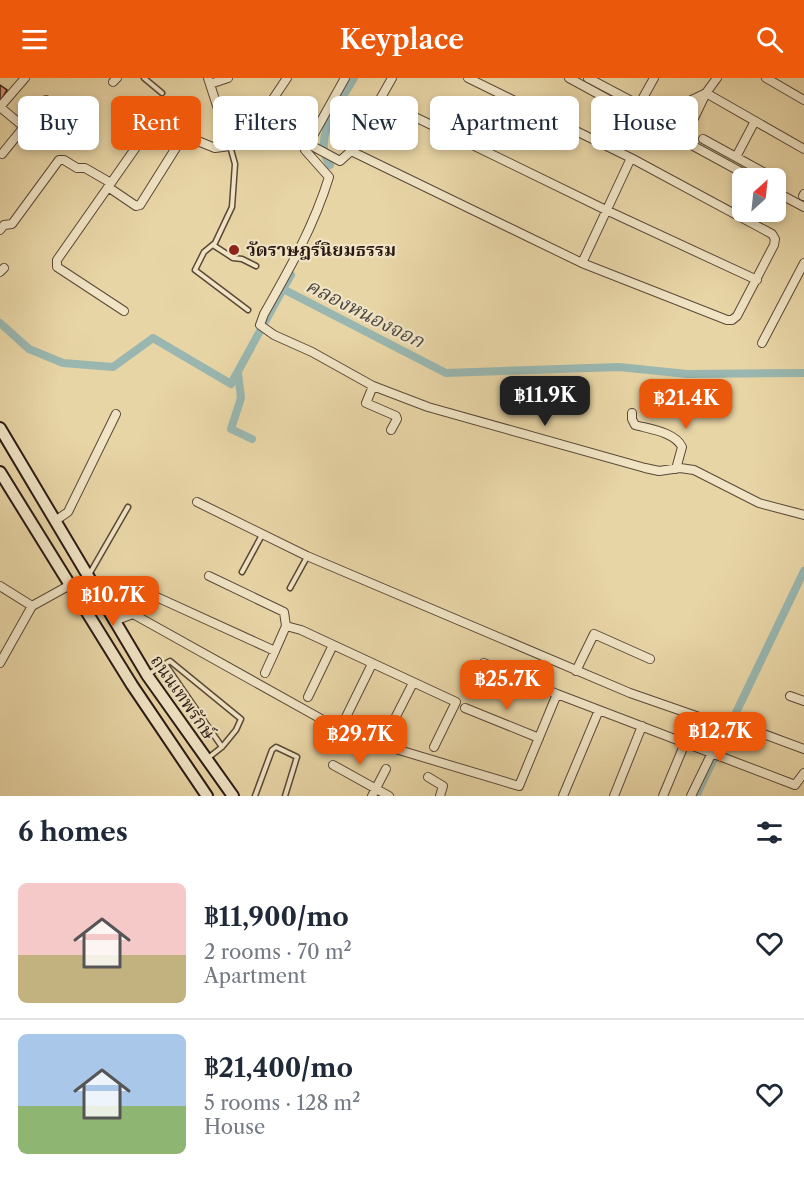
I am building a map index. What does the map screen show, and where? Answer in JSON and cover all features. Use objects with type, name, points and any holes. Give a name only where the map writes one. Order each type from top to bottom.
[{"type":"main road","name":"ถนนเทพรักษ์","points":[[0,428],[147,675],[233,796]]},
{"type":"main road","name":"ถนนเทพรักษ์","points":[[0,472],[132,685],[207,796]]},
{"type":"street","points":[[18,122],[0,107],[25,78]]},
{"type":"street","points":[[214,96],[209,81],[228,78]]},
{"type":"street","points":[[275,96],[287,78]]},
{"type":"street","points":[[318,129],[345,78]]},
{"type":"street","points":[[382,96],[392,78]]},
{"type":"street","points":[[317,150],[339,161],[351,151],[582,263],[732,320],[737,316],[774,245],[775,239],[772,234],[631,158],[468,78]]},
{"type":"street","points":[[569,78],[602,96]]},
{"type":"street","points":[[588,78],[639,105],[654,78]]},
{"type":"street","points":[[698,110],[717,78]]},
{"type":"street","points":[[766,78],[804,100]]},
{"type":"street","points":[[698,97],[706,93]]},
{"type":"street","points":[[706,93],[804,149]]},
{"type":"street","points":[[418,118],[757,280]]},
{"type":"street","points":[[736,157],[755,121]]},
{"type":"street","points":[[2,154],[18,134]]},
{"type":"street","points":[[703,139],[756,168]]},
{"type":"street","points":[[698,149],[733,168]]},
{"type":"street","points":[[124,311],[57,267],[57,260],[134,150]]},
{"type":"street","points":[[0,230],[4,225],[12,224],[59,160],[64,160],[76,168],[85,168],[138,206],[174,150]]},
{"type":"street","points":[[305,150],[329,177],[310,228],[260,325],[374,386],[428,407],[645,468],[659,471],[694,470],[759,502],[804,515]]},
{"type":"street","points":[[582,263],[631,158]]},
{"type":"street","points":[[786,197],[804,207]]},
{"type":"street","points":[[762,343],[804,263]]},
{"type":"street","points":[[374,386],[366,403],[396,416],[391,430]]},
{"type":"street","points":[[632,413],[632,422],[635,425],[673,437],[681,443],[676,469]]},
{"type":"street","points":[[55,521],[68,512],[116,414]]},
{"type":"street","points":[[197,502],[308,556],[576,671],[630,693],[724,726],[715,755],[691,796]]},
{"type":"street","points":[[209,576],[284,612],[286,626],[265,673]]},
{"type":"street","points":[[0,663],[32,606],[70,585]]},
{"type":"street","points":[[0,586],[32,606]]},
{"type":"street","points":[[104,601],[121,593],[139,589],[275,651]]},
{"type":"street","points":[[114,621],[133,614],[341,730],[379,744],[519,786],[557,693]]},
{"type":"street","points":[[286,626],[333,645],[456,702],[434,747]]},
{"type":"street","points":[[576,671],[594,634],[650,659]]},
{"type":"street","points":[[308,697],[333,645]]},
{"type":"street","points":[[477,678],[484,663],[795,785],[804,773]]},
{"type":"street","points":[[346,717],[372,664]]},
{"type":"street","points":[[387,734],[413,682]]},
{"type":"street","points":[[790,696],[804,701]]},
{"type":"street","points":[[465,708],[539,738]]},
{"type":"street","points":[[563,796],[599,710]]},
{"type":"street","points":[[614,796],[642,726]]},
{"type":"street","points":[[742,726],[804,749]]},
{"type":"street","points":[[663,796],[685,743]]},
{"type":"street","points":[[333,765],[374,792],[389,796]]},
{"type":"street","points":[[374,792],[386,769]]},
{"type":"street","points":[[428,777],[443,786],[440,796]]},
{"type":"lane","points":[[144,78],[162,93]]},
{"type":"lane","points":[[231,150],[235,164],[232,207],[213,245],[204,252],[195,270],[248,310]]},
{"type":"lane","points":[[213,245],[233,258],[242,259],[256,266]]},
{"type":"lane","points":[[88,576],[128,507]]},
{"type":"lane","points":[[242,572],[262,534]]},
{"type":"lane","points":[[290,588],[308,556]]},
{"type":"lane","points":[[147,675],[170,661],[241,719],[236,730],[222,747],[207,759]]},
{"type":"lane","points":[[165,664],[222,747]]},
{"type":"lane","points":[[255,796],[274,747],[297,757],[285,796]]},
{"type":"building","points":[[0,85],[7,90],[0,102]]},
{"type":"waterway","points":[[330,165],[325,155],[326,132],[335,109],[354,78]]},
{"type":"waterway","points":[[283,289],[291,275]]},
{"type":"waterway","name":"คลองหนองจอก","points":[[0,323],[29,349],[63,363],[113,367],[153,338],[231,384],[283,289],[446,373],[619,367],[687,374],[804,373]]},
{"type":"waterway","points":[[238,373],[241,398],[231,429],[252,439]]},
{"type":"waterway","points":[[696,796],[804,571]]},
{"type":"place","name":"วัดราษฎร์นิยมธรรม","points":[[234,250]]}]
